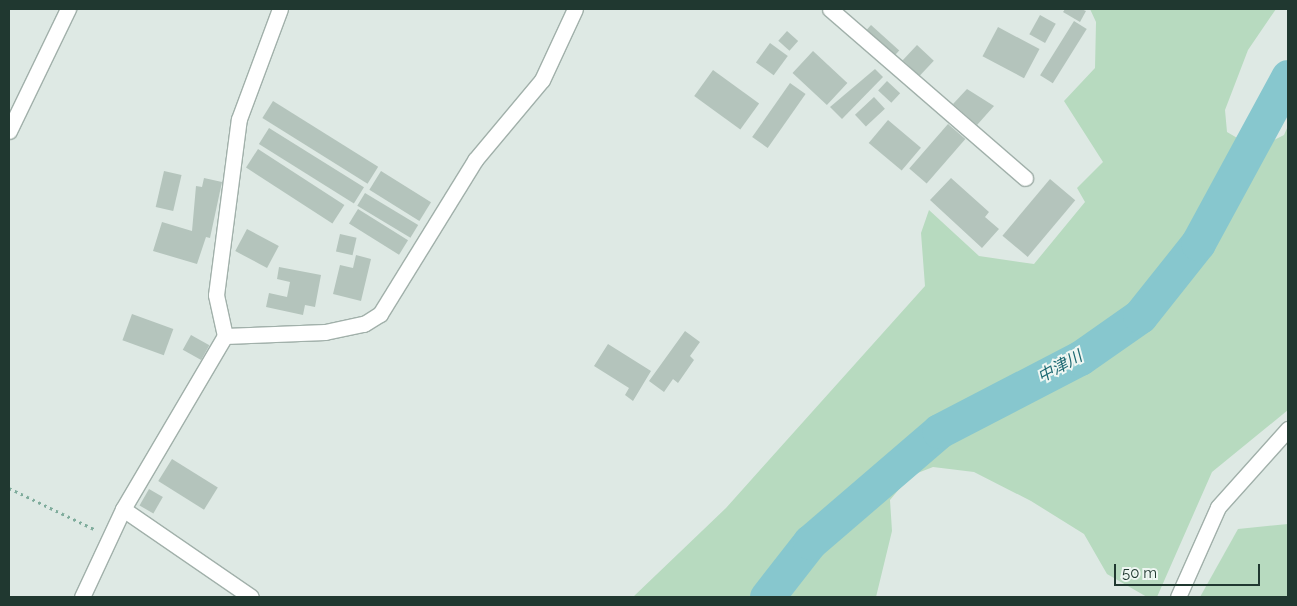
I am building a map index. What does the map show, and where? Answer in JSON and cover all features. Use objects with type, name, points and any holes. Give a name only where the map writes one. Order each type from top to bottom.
[{"type":"street","points":[[9,131],[68,9]]},
{"type":"street","points":[[82,597],[123,509],[225,336],[216,295],[239,119],[280,9]]},
{"type":"street","points":[[225,336],[324,332],[364,324],[380,314],[475,160],[542,80],[575,9]]},
{"type":"street","points":[[830,9],[1025,178]]},
{"type":"street","points":[[1178,597],[1218,507],[1288,429]]},
{"type":"street","points":[[123,509],[251,597]]},
{"type":"path","points":[[9,488],[109,537]]},
{"type":"green space","points":[[1090,9],[1276,9],[1248,50],[1225,110],[1227,132],[1256,149],[1284,135],[1288,126],[1288,410],[1212,472],[1157,597],[1147,597],[1107,574],[1084,534],[1031,501],[974,472],[933,467],[910,476],[890,500],[892,531],[876,597],[633,597],[726,508],[925,286],[921,233],[929,210],[979,256],[1034,264],[1085,202],[1077,188],[1103,162],[1064,101],[1095,68],[1096,22]]},
{"type":"green space","points":[[1288,524],[1288,597],[1200,597],[1238,529]]},
{"type":"building","points":[[1065,9],[1081,9],[1086,11],[1080,22],[1063,12]]},
{"type":"building","points":[[1040,15],[1056,24],[1045,43],[1029,34]]},
{"type":"building","points":[[1074,21],[1087,29],[1053,83],[1040,75]]},
{"type":"building","points":[[871,25],[899,50],[893,57],[865,32]]},
{"type":"building","points":[[998,27],[1039,49],[1024,78],[983,56]]},
{"type":"building","points":[[787,31],[798,41],[789,51],[778,41]]},
{"type":"building","points":[[770,43],[788,56],[774,75],[756,62]]},
{"type":"building","points":[[917,45],[934,61],[919,76],[903,60]]},
{"type":"building","points":[[813,51],[847,83],[827,105],[793,73]]},
{"type":"building","points":[[875,69],[883,77],[842,119],[830,107]]},
{"type":"building","points":[[713,70],[759,104],[740,129],[694,96]]},
{"type":"building","points":[[887,81],[900,93],[891,103],[878,91]]},
{"type":"building","points":[[790,83],[806,94],[768,148],[752,137]]},
{"type":"building","points":[[967,89],[994,106],[977,125],[953,104]]},
{"type":"building","points":[[874,97],[885,109],[866,126],[855,115]]},
{"type":"building","points":[[273,101],[378,167],[368,184],[262,118]]},
{"type":"building","points":[[888,120],[921,148],[902,171],[869,143]]},
{"type":"building","points":[[948,124],[965,139],[927,184],[909,169]]},
{"type":"building","points":[[269,128],[364,187],[354,203],[259,144]]},
{"type":"building","points":[[258,149],[344,205],[332,224],[246,167]]},
{"type":"building","points":[[164,171],[182,175],[173,211],[156,207]]},
{"type":"building","points":[[381,171],[431,202],[419,221],[369,190]]},
{"type":"building","points":[[204,178],[222,182],[210,238],[206,237],[197,264],[153,251],[162,222],[192,231],[196,186],[202,187]]},
{"type":"building","points":[[951,178],[989,212],[985,217],[999,229],[982,248],[930,200]]},
{"type":"building","points":[[1050,179],[1075,200],[1028,257],[1002,236]]},
{"type":"building","points":[[365,193],[418,225],[410,238],[357,206]]},
{"type":"building","points":[[358,209],[408,240],[399,255],[349,223]]},
{"type":"building","points":[[247,229],[279,246],[267,268],[235,251]]},
{"type":"building","points":[[340,234],[357,238],[353,255],[336,252]]},
{"type":"building","points":[[356,255],[371,259],[361,301],[333,294],[340,265],[353,268]]},
{"type":"building","points":[[279,267],[321,275],[315,307],[305,305],[303,315],[266,307],[269,293],[287,297],[290,282],[277,279]]},
{"type":"building","points":[[132,314],[173,329],[164,355],[122,340]]},
{"type":"building","points":[[685,331],[700,342],[690,356],[694,360],[678,383],[673,379],[664,392],[649,381]]},
{"type":"building","points":[[191,335],[209,345],[201,360],[183,350]]},
{"type":"building","points":[[608,344],[651,371],[633,401],[625,395],[629,388],[594,366]]},
{"type":"building","points":[[172,459],[218,488],[204,510],[158,481]]},
{"type":"building","points":[[149,489],[163,497],[153,513],[140,505]]},
{"type":"waterway","name":"中津川","points":[[767,597],[810,542],[939,431],[1080,358],[1140,316],[1198,243],[1288,77]]}]
